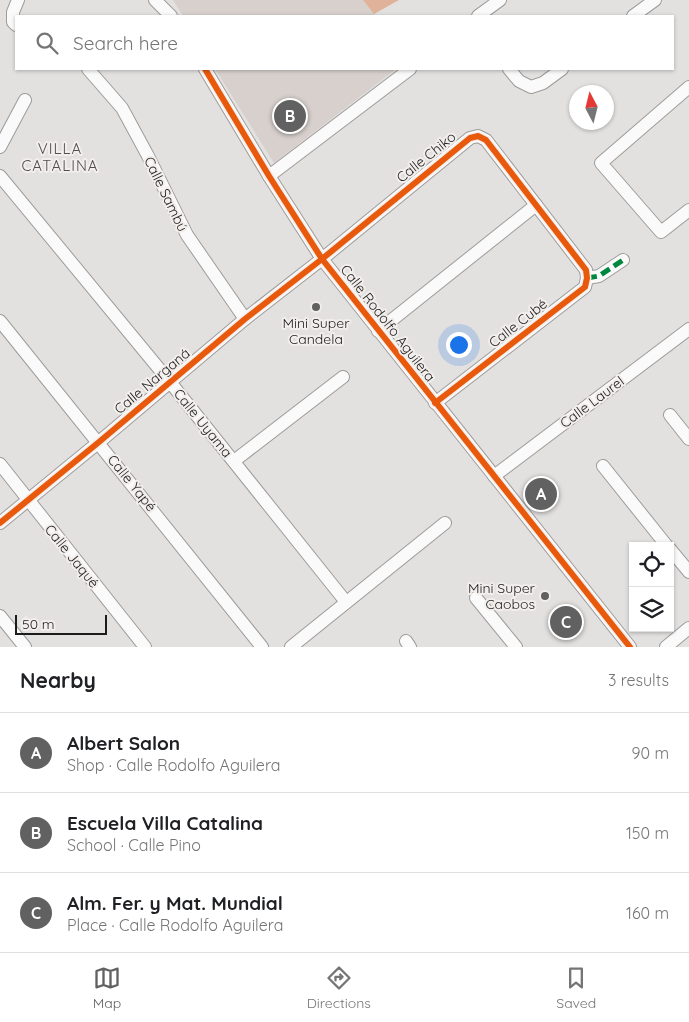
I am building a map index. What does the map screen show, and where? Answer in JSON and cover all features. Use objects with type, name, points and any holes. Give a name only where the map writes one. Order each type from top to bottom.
[{"type":"street","points":[[15,24],[13,22],[13,12],[18,0]]},
{"type":"street","points":[[154,0],[170,15]]},
{"type":"street","points":[[479,15],[500,0]]},
{"type":"street","points":[[634,15],[655,0]]},
{"type":"street","name":"Calle Sambú","points":[[89,70],[122,108],[187,235],[245,319]]},
{"type":"street","name":"Calle Rodolfo Aguilera","points":[[206,70],[269,176],[322,259],[630,647]]},
{"type":"street","points":[[269,176],[409,70]]},
{"type":"street","points":[[510,70],[519,81],[531,87],[543,83],[561,70]]},
{"type":"street","points":[[689,87],[601,163],[661,232],[689,210]]},
{"type":"street","points":[[0,147],[25,100]]},
{"type":"street","name":"Calle Chiko","points":[[322,259],[470,138],[478,136],[486,140],[586,270],[588,278]]},
{"type":"street","name":"Calle Uyama","points":[[0,176],[170,382],[346,602]]},
{"type":"street","points":[[378,331],[536,205]]},
{"type":"street","name":"Calle Narganá","points":[[0,523],[245,319],[322,259]]},
{"type":"street","name":"Calle Cubé","points":[[435,403],[585,287],[588,278],[600,276],[624,260]]},
{"type":"street","name":"Calle Yapé","points":[[0,321],[262,647]]},
{"type":"street","name":"Calle Laurel","points":[[494,476],[689,329]]},
{"type":"street","points":[[234,461],[342,377]]},
{"type":"street","points":[[670,415],[689,439]]},
{"type":"street","name":"Calle Jaqué","points":[[0,464],[27,501],[145,647]]},
{"type":"street","points":[[602,466],[665,542]]},
{"type":"street","points":[[291,647],[444,523]]},
{"type":"street","points":[[674,554],[689,572]]},
{"type":"street","points":[[476,598],[516,647]]},
{"type":"street","points":[[0,616],[25,647]]},
{"type":"street","points":[[666,647],[689,628]]},
{"type":"shaded area","points":[[173,0],[363,0],[375,15],[182,15]]},
{"type":"shaded area","points":[[363,0],[399,0],[374,14]]},
{"type":"shaded area","points":[[216,70],[395,70],[274,163]]},
{"type":"marked path","points":[[587,278],[599,276],[623,260]]},
{"type":"cycle path","points":[[206,70],[269,176],[322,259],[630,647]]},
{"type":"cycle path","points":[[0,523],[245,319],[322,259],[470,138],[478,136],[486,140],[586,270],[587,278],[585,287],[435,403]]},
{"type":"place","name":"Escuela Villa Catalina","points":[[290,116]]},
{"type":"place","name":"Mini Super Candela","points":[[316,307]]},
{"type":"place","name":"Albert Salon","points":[[541,494]]},
{"type":"place","name":"Mini Super Caobos","points":[[545,596]]},
{"type":"place","name":"Alm. Fer. y Mat. Mundial","points":[[566,622]]},
{"type":"district","name":"VILLA CATALINA","points":[[60,158]]}]
